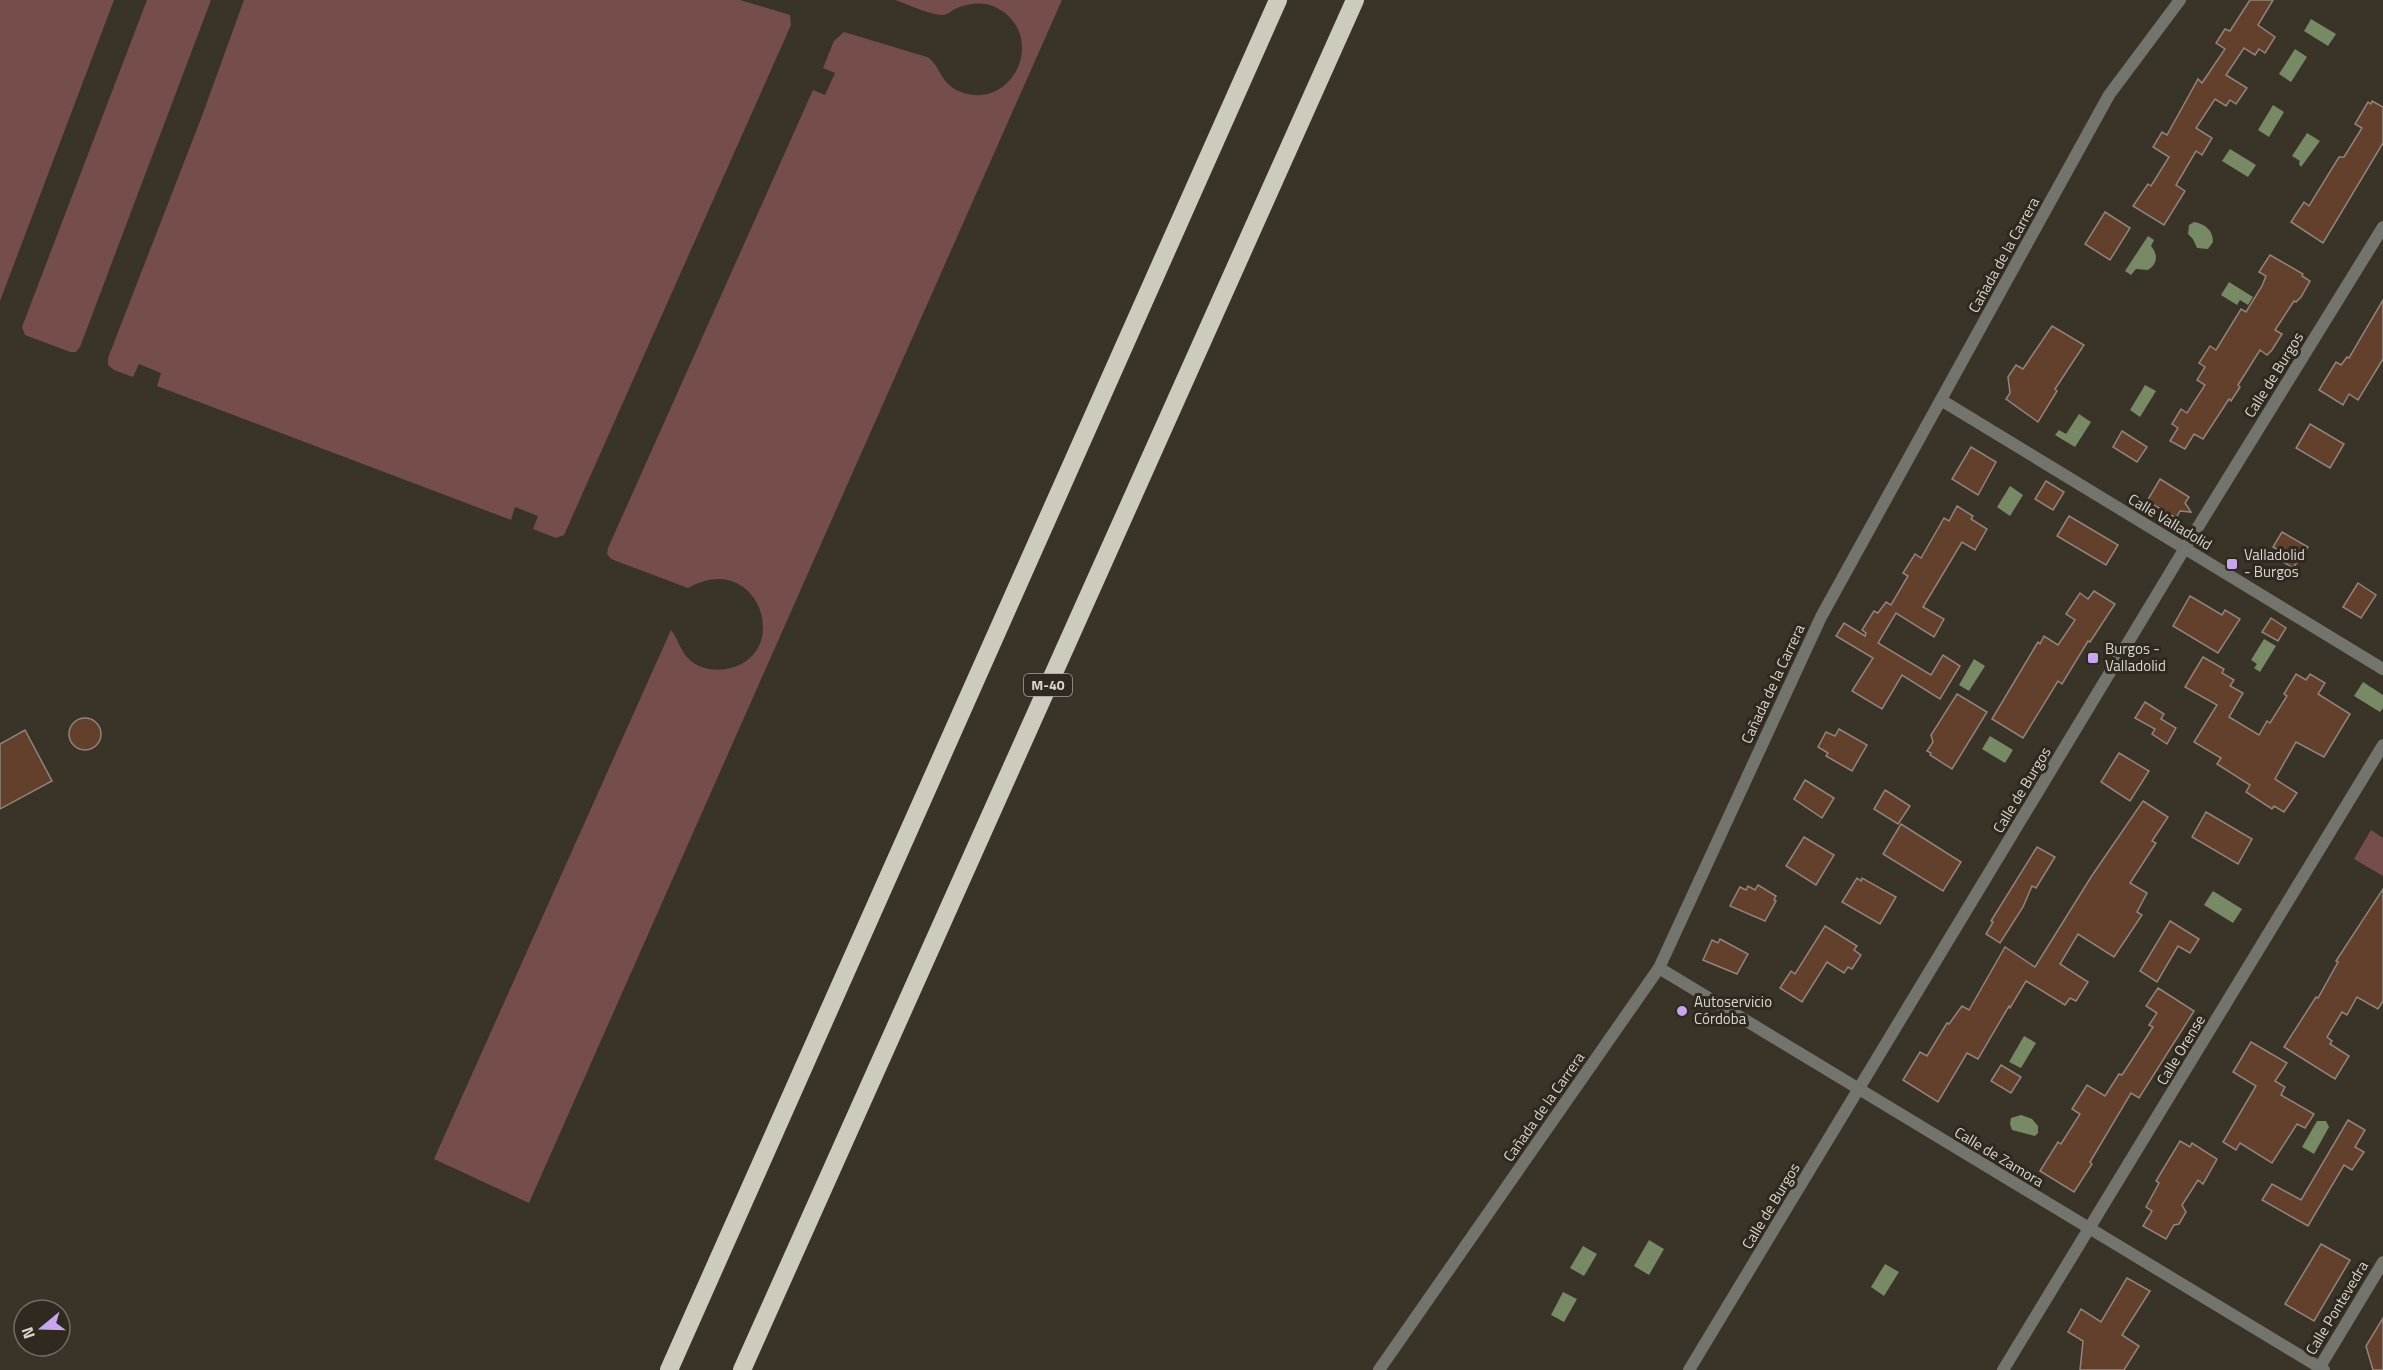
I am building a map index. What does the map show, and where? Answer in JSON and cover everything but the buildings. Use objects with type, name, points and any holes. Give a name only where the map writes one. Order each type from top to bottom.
[{"type":"highway","points":[[669,1370],[1278,0]]},
{"type":"highway","name":"M-40","points":[[742,1370],[1355,0]]},
{"type":"street","name":"Cañada de la Carrera","points":[[1379,1370],[1659,968],[1821,616],[2109,95],[2180,0]]},
{"type":"street","name":"Calle de Burgos","points":[[1689,1370],[2185,548],[2383,227]]},
{"type":"street","name":"Calle Valladolid","points":[[1941,400],[2383,669]]},
{"type":"street","name":"Calle Orense","points":[[2003,1370],[2383,745]]},
{"type":"street","name":"Calle de Zamora","points":[[1659,968],[2320,1369]]},
{"type":"street","name":"Calle Pontevedra","points":[[2320,1369],[2383,1262]]},
{"type":"shaded area","points":[[0,0],[114,0],[0,301]]},
{"type":"shaded area","points":[[147,0],[211,0],[80,347],[76,352],[70,352],[25,335],[22,327]]},
{"type":"shaded area","points":[[244,0],[740,0],[790,15],[791,25],[564,535],[556,538],[533,529],[538,516],[515,507],[511,520],[157,386],[161,373],[139,364],[133,377],[114,370],[108,365],[108,358],[202,116]]},
{"type":"shaded area","points":[[895,0],[1062,0],[529,1203],[434,1159],[671,630],[684,654],[691,661],[703,668],[717,670],[726,669],[747,660],[759,646],[763,627],[760,609],[749,592],[734,582],[713,579],[688,588],[611,559],[607,554],[608,548],[813,90],[825,95],[835,73],[823,68],[834,41],[844,32],[927,57],[932,60],[944,80],[954,89],[980,95],[996,91],[1009,81],[1018,67],[1022,51],[1020,34],[1011,19],[995,7],[980,3],[970,4],[948,14],[938,15]]},
{"type":"shaded area","points":[[2311,19],[2336,34],[2328,46],[2304,31]]},
{"type":"shaded area","points":[[2295,49],[2307,57],[2291,82],[2279,74]]},
{"type":"shaded area","points":[[2273,105],[2284,112],[2269,137],[2258,130]]},
{"type":"shaded area","points":[[2307,133],[2320,141],[2301,167],[2300,161],[2292,156]]},
{"type":"shaded area","points":[[2230,149],[2256,165],[2248,177],[2222,161]]},
{"type":"shaded area","points":[[2194,222],[2205,226],[2210,231],[2213,242],[2208,249],[2197,248],[2188,234],[2189,225]]},
{"type":"shaded area","points":[[2148,236],[2154,240],[2151,246],[2156,256],[2155,262],[2148,270],[2136,269],[2131,275],[2125,271]]},
{"type":"shaded area","points":[[2229,282],[2253,297],[2248,305],[2240,300],[2237,305],[2221,295]]},
{"type":"shaded area","points":[[2145,385],[2156,391],[2140,417],[2130,410]]},
{"type":"shaded area","points":[[2079,414],[2091,422],[2075,447],[2055,435],[2059,430],[2066,434]]},
{"type":"shaded area","points":[[2010,486],[2023,495],[2010,516],[1997,507]]},
{"type":"shaded area","points":[[2264,639],[2276,646],[2260,672],[2254,668],[2257,664],[2251,660]]},
{"type":"shaded area","points":[[1974,659],[1985,666],[1969,691],[1959,685]]},
{"type":"shaded area","points":[[2363,682],[2383,695],[2383,708],[2380,712],[2354,696]]},
{"type":"shaded area","points":[[1990,736],[2013,750],[2005,763],[1982,749]]},
{"type":"shaded area","points":[[2371,830],[2383,838],[2383,876],[2354,859]]},
{"type":"shaded area","points":[[2213,891],[2242,909],[2233,923],[2204,905]]},
{"type":"shaded area","points":[[2024,1036],[2036,1043],[2021,1068],[2009,1062]]},
{"type":"shaded area","points":[[2021,1115],[2032,1119],[2038,1126],[2038,1133],[2035,1136],[2012,1130],[2011,1118]]},
{"type":"shaded area","points":[[2317,1121],[2326,1121],[2329,1127],[2314,1154],[2302,1147]]},
{"type":"shaded area","points":[[1649,1240],[1664,1249],[1649,1275],[1634,1266]]},
{"type":"shaded area","points":[[1583,1246],[1597,1254],[1584,1276],[1570,1268]]},
{"type":"shaded area","points":[[1885,1264],[1899,1272],[1884,1296],[1871,1287]]},
{"type":"shaded area","points":[[1563,1292],[1577,1299],[1564,1322],[1551,1315]]},
{"type":"place","name":"Valladolid - Burgos","points":[[2232,564]]},
{"type":"place","name":"Burgos - Valladolid","points":[[2093,658]]},
{"type":"place","name":"Autoservicio Córdoba","points":[[1682,1011]]}]
